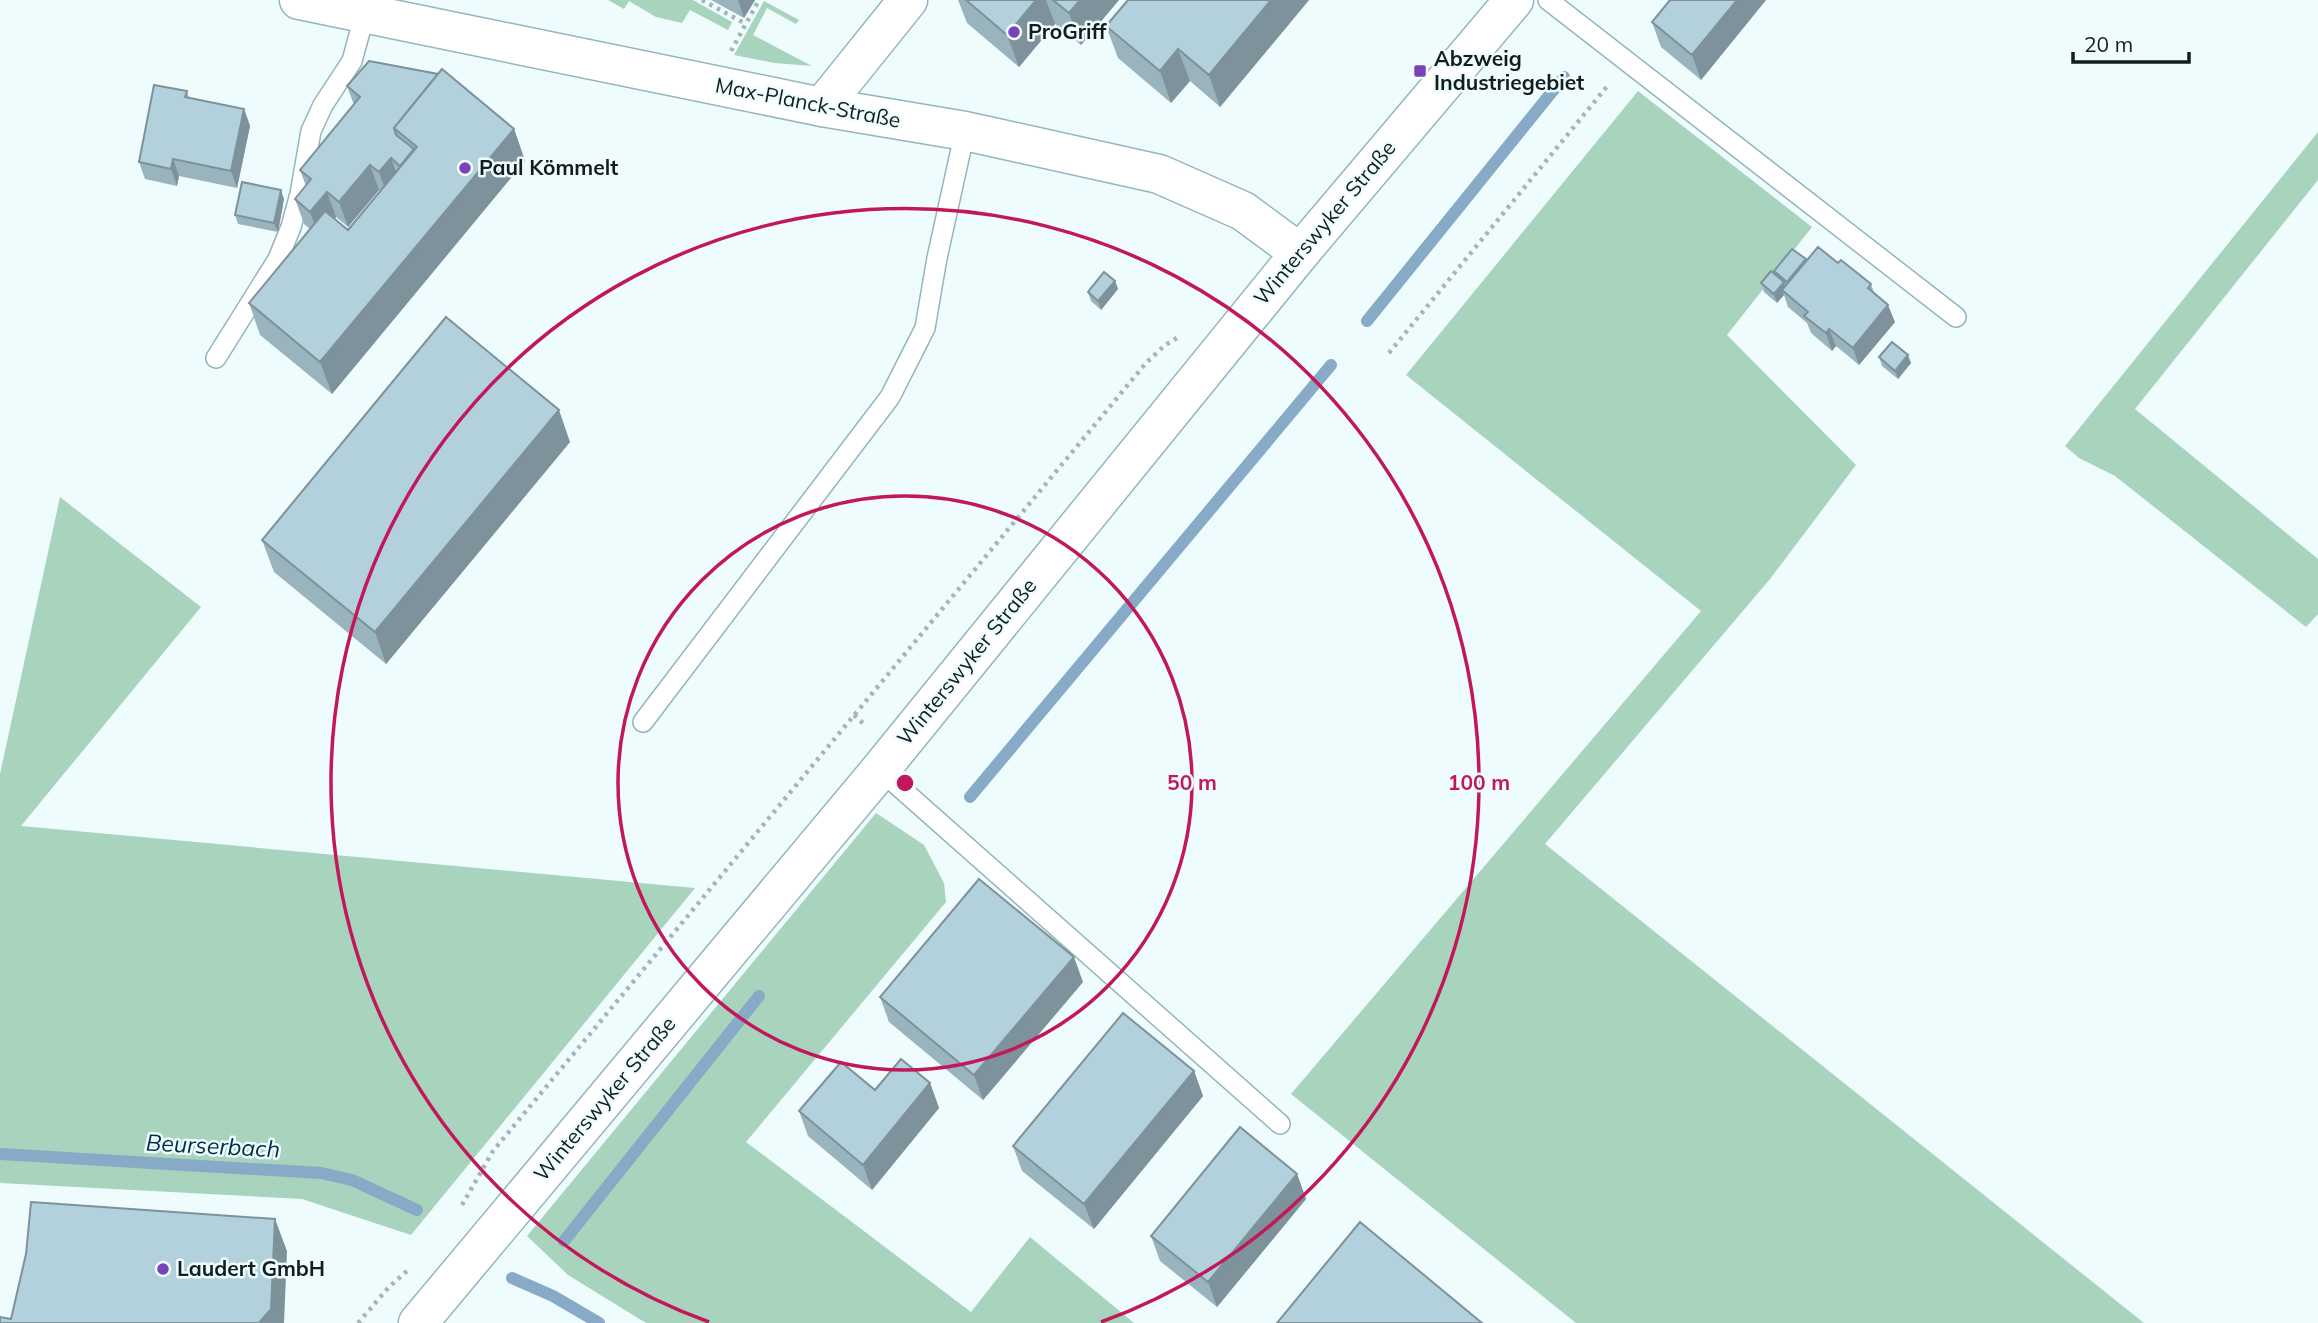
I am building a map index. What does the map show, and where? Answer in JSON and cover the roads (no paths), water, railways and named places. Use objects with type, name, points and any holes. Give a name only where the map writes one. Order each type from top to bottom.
[{"type":"street","name":"Max-Planck-Straße","points":[[299,0],[822,107],[965,131],[1158,174],[1243,211],[1300,253]]},
{"type":"street","points":[[822,107],[908,0]]},
{"type":"street","name":"Winterswyker Straße","points":[[418,1323],[880,770],[1300,253],[1514,0]]},
{"type":"lane","points":[[1548,0],[1956,317]]},
{"type":"lane","points":[[216,358],[278,259],[291,227],[311,131],[323,105],[352,61],[365,13]]},
{"type":"lane","points":[[643,722],[890,397],[925,328],[937,258],[965,131]]},
{"type":"lane","points":[[880,770],[1280,1124]]},
{"type":"waterway","points":[[1367,321],[1564,77]]},
{"type":"waterway","points":[[970,797],[1331,365]]},
{"type":"waterway","points":[[564,1241],[759,996]]},
{"type":"waterway","name":"Beurserbach","points":[[0,1154],[321,1173],[352,1180],[417,1210]]},
{"type":"waterway","name":"Beurserbach","points":[[512,1278],[553,1296],[599,1323]]},
{"type":"place","name":"ProGriff","points":[[1014,32]]},
{"type":"place","name":"Abzweig Industriegebiet","points":[[1420,71]]},
{"type":"place","name":"Paul Kömmelt","points":[[465,168]]},
{"type":"place","name":"Laudert GmbH","points":[[163,1269]]}]
